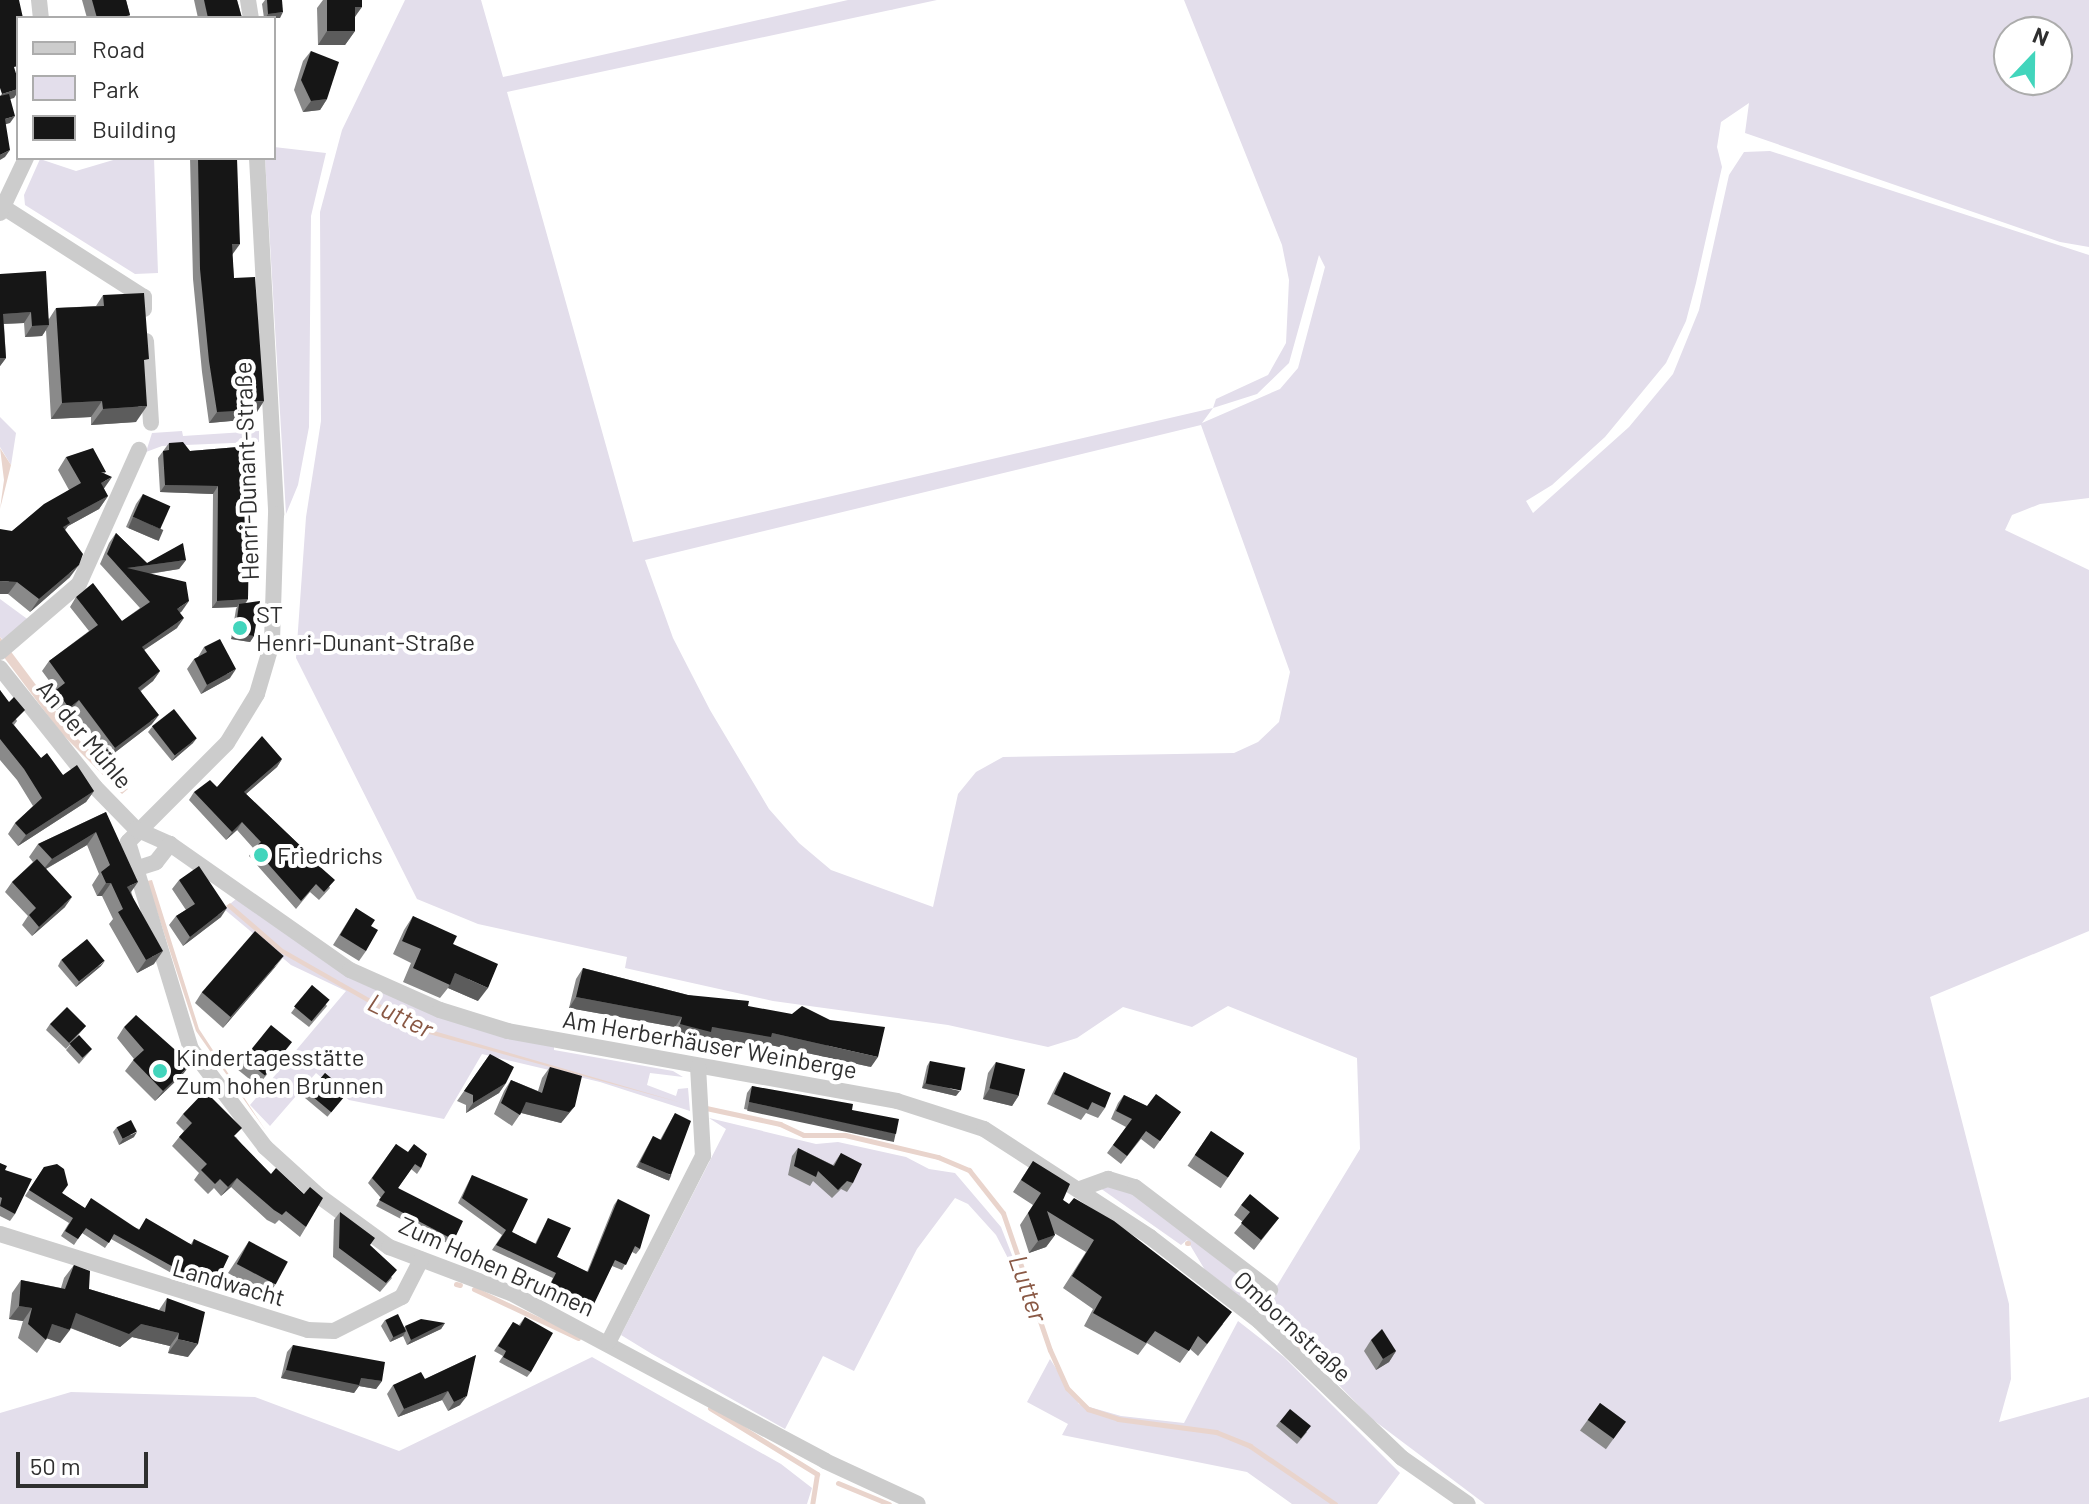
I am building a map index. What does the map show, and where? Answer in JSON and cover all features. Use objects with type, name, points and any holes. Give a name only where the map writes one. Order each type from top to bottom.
[{"type":"street","points":[[25,160],[2,210],[144,297],[151,423]]},
{"type":"street","name":"Henri-Dunant-Straße","points":[[136,829],[227,743],[257,694],[272,643],[276,514],[257,160]]},
{"type":"street","points":[[3,650],[79,584],[139,450]]},
{"type":"street","name":"An der Mühle","points":[[0,668],[95,787],[136,829]]},
{"type":"street","name":"Am Herberhäuser Weinberge","points":[[136,829],[170,844],[350,970],[418,1002],[508,1031],[945,1113],[1006,1141],[1080,1189]]},
{"type":"street","name":"Zum Hohen Brunnen","points":[[136,829],[128,842],[132,870],[161,950],[178,1019],[191,1049],[236,1113],[319,1196],[389,1247],[489,1283],[609,1341],[825,1461],[918,1504]]},
{"type":"street","points":[[132,870],[156,862],[170,844]]},
{"type":"street","points":[[609,1341],[703,1156],[698,1067]]},
{"type":"street","points":[[1080,1189],[1108,1179],[1135,1187],[1270,1290]]},
{"type":"street","name":"Ombornstraße","points":[[1080,1189],[1259,1321],[1402,1458],[1468,1504]]},
{"type":"street","name":"Landwacht","points":[[0,1234],[308,1330],[334,1331],[402,1297],[421,1260]]},
{"type":"green space","points":[[405,0],[481,0],[503,77],[848,0],[937,0],[507,92],[633,542],[1213,408],[1216,399],[1268,375],[1286,343],[1289,280],[1282,245],[1184,0],[2089,0],[2089,247],[2060,242],[1745,133],[1749,103],[1721,122],[1717,147],[1722,167],[1696,283],[1686,321],[1666,363],[1605,437],[1552,485],[1526,501],[1533,513],[1629,427],[1673,374],[1699,310],[1729,175],[1744,152],[1770,151],[2089,255],[2089,498],[2040,504],[2012,515],[2005,530],[2089,570],[2089,931],[1930,997],[2009,1304],[2011,1379],[1999,1422],[2089,1397],[2089,1504],[1485,1504],[1372,1419],[1289,1334],[1205,1270],[1187,1240],[1181,1245],[1100,1188],[1121,1186],[1275,1289],[1360,1149],[1357,1058],[1228,1006],[1192,1027],[1123,1007],[1077,1038],[1048,1047],[948,1025],[773,1001],[625,968],[627,957],[478,924],[417,899],[296,658],[306,517],[321,421],[320,212],[342,130]],"holes":[[[1319,255],[1325,267],[1298,368],[1280,389],[1202,423],[1213,408],[1257,394],[1289,363]],[[1201,425],[1290,672],[1279,722],[1258,742],[1234,753],[1003,757],[976,772],[958,794],[933,907],[831,870],[799,843],[769,809],[710,710],[673,638],[645,560]]]},
{"type":"green space","points":[[276,147],[326,153],[311,216],[309,427],[298,485],[286,514],[265,160],[276,160]]},
{"type":"green space","points":[[40,160],[76,171],[113,160],[154,160],[158,273],[135,274],[25,205],[24,195]]},
{"type":"green space","points":[[0,417],[16,433],[11,465],[0,447]]},
{"type":"green space","points":[[182,431],[183,436],[259,431],[259,442],[162,446],[146,452],[152,433]]},
{"type":"green space","points":[[0,599],[30,621],[5,642],[0,637]]},
{"type":"green space","points":[[236,899],[333,967],[554,1046],[554,1050],[673,1071],[683,1077],[650,1073],[647,1085],[676,1096],[678,1089],[688,1088],[690,1111],[600,1082],[482,1054],[444,1119],[349,1100],[316,1073],[270,1126],[250,1105],[346,991],[291,965],[224,909]]},
{"type":"green space","points":[[709,1118],[816,1144],[838,1142],[906,1157],[929,1169],[955,1173],[1001,1227],[1030,1301],[996,1235],[968,1204],[955,1198],[917,1249],[854,1371],[823,1356],[785,1429],[652,1354],[621,1335],[726,1129]]},
{"type":"green space","points":[[1238,1321],[1284,1357],[1400,1473],[1377,1504],[1292,1504],[1247,1472],[1062,1435],[1068,1424],[1027,1402],[1050,1359],[1079,1404],[1121,1416],[1184,1423]]},
{"type":"green space","points":[[592,1357],[781,1464],[812,1488],[807,1504],[0,1504],[0,1413],[71,1392],[255,1397],[399,1451]]},
{"type":"shaded area","points":[[0,448],[11,465],[0,509],[4,480]]},
{"type":"shaded area","points":[[0,637],[72,733],[128,789],[122,794],[61,733],[0,652]]},
{"type":"shaded area","points":[[152,880],[199,1029],[266,1131],[196,1031],[147,881]]},
{"type":"shaded area","points":[[230,903],[283,949],[420,1027],[682,1103],[418,1031],[281,953],[226,906]]},
{"type":"building","points":[[0,0],[19,0],[23,16],[16,16],[16,90],[2,94]]},
{"type":"building","points":[[92,0],[126,0],[130,15],[96,16]]},
{"type":"building","points":[[204,0],[237,0],[241,16],[208,16]]},
{"type":"building","points":[[267,0],[282,0],[283,12],[268,14]]},
{"type":"building","points":[[327,0],[362,0],[362,7],[355,7],[355,31],[327,31]]},
{"type":"building","points":[[311,51],[339,62],[327,99],[311,101],[301,80]]},
{"type":"building","points":[[9,94],[15,116],[5,119],[10,150],[0,155],[0,96]]},
{"type":"building","points":[[198,160],[237,160],[240,244],[232,244],[234,278],[255,277],[264,401],[249,402],[250,410],[217,412],[200,269]]},
{"type":"building","points":[[46,271],[49,325],[32,326],[31,312],[3,314],[6,358],[0,358],[0,274]]},
{"type":"building","points":[[144,293],[149,359],[144,360],[147,406],[103,409],[102,401],[62,403],[56,308],[104,306],[103,295]]},
{"type":"building","points":[[183,442],[190,451],[250,446],[248,599],[217,601],[218,486],[165,485],[163,451],[169,450],[169,443]]},
{"type":"building","points":[[93,448],[106,472],[101,472],[112,477],[101,483],[108,496],[67,518],[70,523],[63,527],[83,554],[79,565],[39,599],[17,582],[0,581],[0,529],[12,531],[44,504],[81,483],[66,457]]},
{"type":"building","points":[[143,494],[170,506],[160,529],[133,517]]},
{"type":"building","points":[[116,533],[147,563],[183,543],[186,560],[127,568],[186,582],[189,601],[177,609],[184,618],[142,647],[160,671],[138,688],[159,715],[115,748],[79,700],[69,708],[56,690],[65,683],[49,661],[98,625],[76,597],[93,583],[122,621],[150,602],[107,554]]},
{"type":"building","points":[[260,601],[254,636],[235,633],[239,604]]},
{"type":"building","points":[[220,639],[236,669],[207,685],[194,659],[207,652],[204,647]]},
{"type":"building","points":[[0,690],[9,702],[14,697],[25,710],[12,723],[41,758],[47,753],[63,775],[77,765],[94,791],[26,835],[15,823],[42,798],[0,739]]},
{"type":"building","points":[[174,709],[197,738],[175,755],[152,726]]},
{"type":"building","points":[[262,736],[282,759],[244,792],[309,854],[312,850],[323,860],[318,865],[335,880],[324,892],[316,884],[301,901],[254,848],[261,842],[242,822],[232,832],[194,792],[210,780],[217,787]]},
{"type":"building","points":[[106,812],[138,882],[127,887],[163,951],[146,960],[118,912],[123,909],[111,883],[106,883],[101,872],[110,865],[96,832],[52,859],[38,844]]},
{"type":"building","points":[[37,859],[72,897],[39,927],[29,915],[36,908],[12,882]]},
{"type":"building","points":[[199,866],[227,908],[190,937],[176,916],[195,904],[179,880]]},
{"type":"building","points":[[356,908],[375,920],[371,926],[378,930],[366,951],[340,935]]},
{"type":"building","points":[[413,916],[457,936],[453,944],[498,964],[488,988],[455,973],[450,985],[413,968],[421,949],[402,941]]},
{"type":"building","points":[[255,931],[284,956],[231,1017],[202,992]]},
{"type":"building","points":[[87,939],[105,961],[79,982],[61,960]]},
{"type":"building","points":[[583,968],[688,995],[749,1001],[748,1006],[792,1014],[802,1006],[830,1020],[885,1027],[878,1057],[772,1033],[771,1037],[712,1027],[711,1032],[680,1024],[682,1017],[576,997]]},
{"type":"building","points":[[312,985],[330,1000],[312,1021],[294,1006]]},
{"type":"building","points":[[67,1007],[86,1026],[69,1043],[50,1024]]},
{"type":"building","points":[[136,1015],[191,1064],[163,1091],[133,1060],[144,1050],[124,1027]]},
{"type":"building","points":[[271,1025],[292,1042],[265,1075],[244,1058]]},
{"type":"building","points":[[79,1035],[92,1049],[82,1058],[69,1044]]},
{"type":"building","points":[[490,1054],[514,1067],[506,1083],[473,1103],[473,1095],[464,1091]]},
{"type":"building","points":[[930,1061],[965,1068],[961,1090],[926,1084]]},
{"type":"building","points":[[996,1062],[1025,1069],[1019,1095],[989,1088]]},
{"type":"building","points":[[550,1067],[582,1076],[575,1106],[569,1112],[526,1102],[520,1115],[501,1103],[511,1080],[542,1093]]},
{"type":"building","points":[[1064,1072],[1111,1093],[1105,1108],[1092,1102],[1088,1110],[1054,1094]]},
{"type":"building","points":[[325,1073],[348,1092],[331,1112],[308,1093]]},
{"type":"building","points":[[752,1086],[853,1104],[852,1110],[899,1119],[896,1134],[749,1102]]},
{"type":"building","points":[[205,1091],[242,1128],[234,1136],[271,1174],[276,1168],[304,1194],[310,1187],[323,1198],[306,1227],[286,1211],[282,1215],[274,1210],[237,1178],[228,1187],[220,1179],[215,1184],[201,1170],[207,1164],[179,1137],[192,1123],[183,1114]]},
{"type":"building","points":[[1156,1094],[1181,1112],[1160,1141],[1146,1131],[1127,1156],[1113,1145],[1132,1119],[1116,1111],[1124,1095],[1147,1106]]},
{"type":"building","points":[[675,1113],[691,1121],[671,1175],[640,1162],[653,1136],[661,1140]]},
{"type":"building","points":[[131,1120],[137,1132],[123,1139],[117,1127]]},
{"type":"building","points":[[1211,1131],[1244,1153],[1228,1177],[1195,1155]]},
{"type":"building","points":[[396,1144],[408,1152],[414,1144],[427,1154],[421,1168],[415,1164],[398,1188],[463,1221],[454,1240],[379,1200],[385,1192],[372,1178]]},
{"type":"building","points":[[798,1148],[834,1166],[841,1153],[862,1164],[853,1183],[847,1181],[838,1190],[818,1171],[816,1177],[794,1166]]},
{"type":"building","points":[[1033,1161],[1070,1184],[1063,1200],[1069,1204],[1074,1198],[1114,1221],[1232,1312],[1207,1344],[1198,1336],[1189,1351],[1155,1331],[1146,1343],[1093,1313],[1102,1297],[1072,1276],[1094,1240],[1047,1211],[1055,1235],[1038,1241],[1028,1213],[1041,1193],[1021,1180]]},
{"type":"building","points":[[0,1163],[7,1166],[5,1170],[32,1179],[15,1214],[0,1206]]},
{"type":"building","points":[[57,1164],[64,1169],[68,1185],[62,1193],[85,1208],[91,1198],[139,1230],[146,1218],[192,1245],[194,1239],[229,1256],[218,1279],[189,1265],[186,1274],[114,1234],[109,1243],[86,1228],[78,1239],[65,1231],[73,1218],[29,1190],[44,1167]]},
{"type":"building","points":[[472,1175],[528,1199],[512,1232],[536,1244],[548,1218],[571,1228],[557,1257],[588,1272],[618,1199],[650,1215],[640,1249],[635,1246],[626,1265],[615,1260],[594,1304],[551,1283],[556,1273],[496,1245],[506,1230],[462,1198]]},
{"type":"building","points":[[1250,1194],[1279,1218],[1261,1240],[1241,1223],[1250,1212],[1241,1205]]},
{"type":"building","points":[[340,1212],[375,1238],[370,1245],[397,1270],[386,1283],[339,1248]]},
{"type":"building","points":[[249,1241],[288,1262],[276,1285],[237,1264]]},
{"type":"building","points":[[74,1265],[90,1271],[89,1289],[165,1312],[167,1298],[205,1312],[198,1344],[178,1339],[179,1333],[141,1324],[129,1334],[76,1313],[70,1330],[52,1324],[46,1340],[28,1324],[32,1308],[19,1306],[21,1280],[65,1289]]},
{"type":"building","points":[[398,1314],[406,1331],[393,1337],[385,1320]]},
{"type":"building","points":[[525,1317],[553,1333],[531,1372],[503,1357],[506,1351],[498,1346],[513,1322],[520,1326]]},
{"type":"building","points":[[421,1319],[445,1323],[411,1340],[405,1326]]},
{"type":"building","points":[[1382,1329],[1396,1351],[1383,1359],[1371,1340]]},
{"type":"building","points":[[293,1345],[385,1362],[382,1381],[361,1378],[359,1385],[286,1370]]},
{"type":"building","points":[[476,1355],[467,1396],[454,1402],[448,1391],[404,1409],[393,1385],[421,1372],[425,1379]]},
{"type":"building","points":[[1600,1403],[1626,1422],[1614,1439],[1588,1420]]},
{"type":"building","points":[[1290,1409],[1311,1426],[1301,1438],[1280,1421]]},
{"type":"waterway","name":"Lutter","points":[[706,1108],[780,1124],[804,1135],[845,1135],[938,1157],[969,1170],[1003,1213],[1050,1350],[1067,1388],[1088,1409],[1118,1419],[1216,1432],[1250,1446],[1335,1504]]},
{"type":"waterway","points":[[456,1284],[460,1285]]},
{"type":"waterway","points":[[474,1289],[578,1338]]},
{"type":"waterway","points":[[1277,1327],[1307,1356]]},
{"type":"waterway","points":[[710,1408],[817,1474],[812,1504]]},
{"type":"waterway","points":[[838,1483],[889,1504]]},
{"type":"place","name":"ST Henri-Dunant-Straße","points":[[240,628]]},
{"type":"place","name":"Friedrichs","points":[[261,855]]},
{"type":"place","name":"Kindertagesstätte Zum hohen Brunnen","points":[[160,1071]]}]
